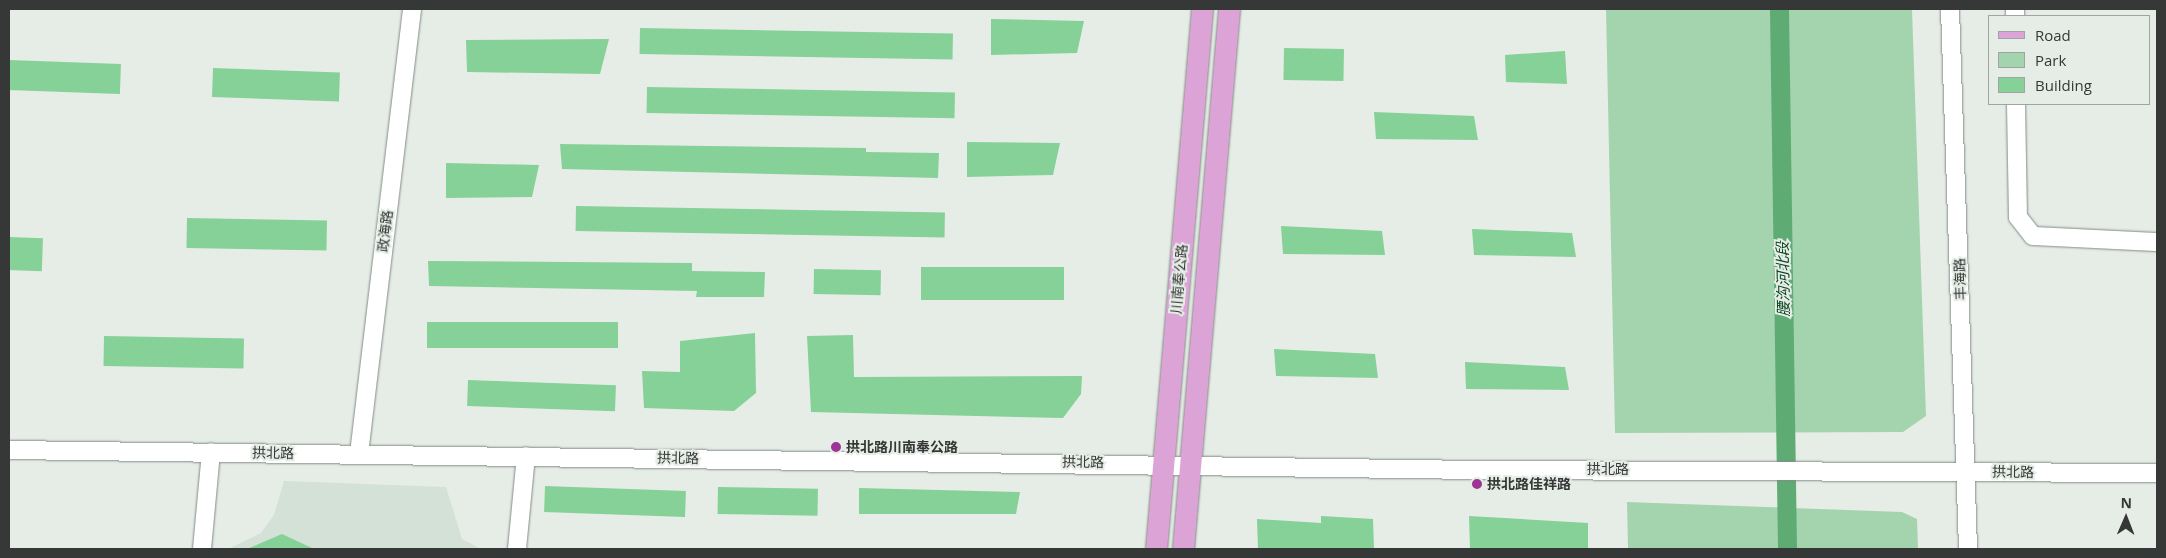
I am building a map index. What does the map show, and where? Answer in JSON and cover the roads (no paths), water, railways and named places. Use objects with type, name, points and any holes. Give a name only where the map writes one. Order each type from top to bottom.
[{"type":"main road","name":"川南奉公路","points":[[1156,549],[1202,9]]},
{"type":"main road","name":"川南奉公路","points":[[1183,549],[1229,9]]},
{"type":"street","name":"政海路","points":[[359,454],[412,9]]},
{"type":"street","name":"丰海路","points":[[1950,9],[1968,549]]},
{"type":"street","points":[[2016,105],[2018,217],[2033,236],[2157,242]]},
{"type":"street","name":"拱北路","points":[[9,450],[1190,463],[1477,470],[1750,469],[2157,473]]},
{"type":"street","points":[[202,549],[211,452]]},
{"type":"street","points":[[517,549],[526,456]]},
{"type":"waterway","name":"腰沟河北段","points":[[1779,9],[1787,549]]},
{"type":"place","name":"拱北路川南奉公路","points":[[836,447]]},
{"type":"place","name":"拱北路佳祥路","points":[[1477,484]]}]
